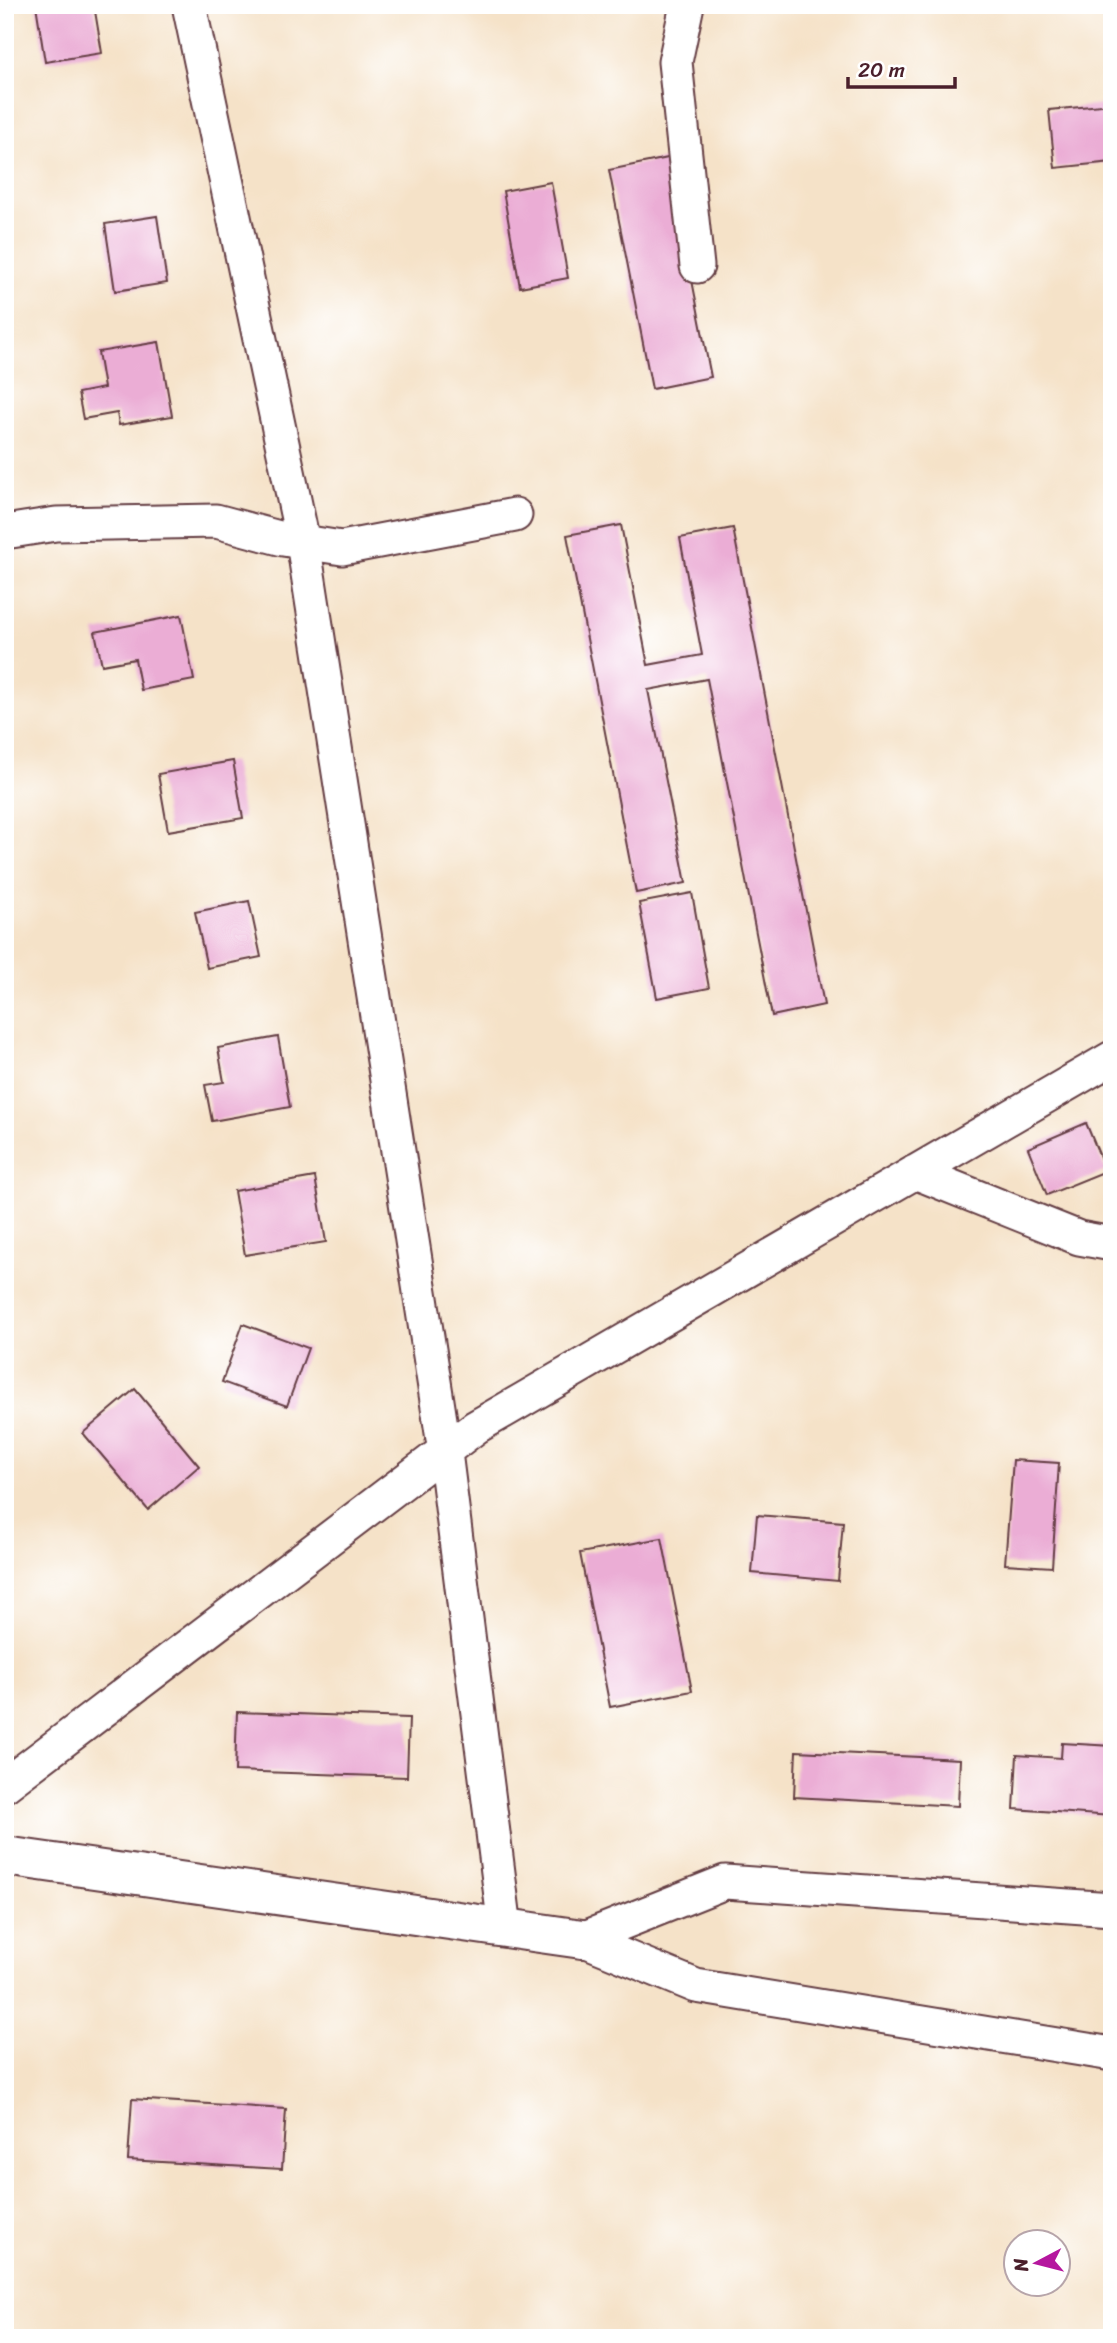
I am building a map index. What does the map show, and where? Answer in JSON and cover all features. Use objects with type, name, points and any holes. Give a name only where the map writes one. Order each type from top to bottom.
[{"type":"street","points":[[189,5],[303,542],[445,1452],[505,1928]]},
{"type":"street","points":[[687,5],[675,62],[697,266]]},
{"type":"street","points":[[5,532],[56,524],[216,521],[283,539],[342,548],[515,515]]},
{"type":"street","points":[[5,1785],[476,1427],[1112,1058]]},
{"type":"street","points":[[915,1172],[1079,1238],[1112,1244]]},
{"type":"street","points":[[5,1856],[582,1939],[696,1986],[1112,2054]]},
{"type":"street","points":[[582,1939],[725,1882],[1110,1905]]},
{"type":"building","points":[[36,5],[94,5],[102,53],[45,62]]},
{"type":"building","points":[[1112,104],[1112,162],[1055,168],[1049,110]]},
{"type":"building","points":[[668,158],[711,377],[652,389],[609,170]]},
{"type":"building","points":[[551,182],[568,278],[520,287],[503,191]]},
{"type":"building","points":[[157,216],[167,283],[115,291],[105,224]]},
{"type":"building","points":[[159,342],[172,416],[119,425],[117,413],[83,419],[78,393],[104,388],[98,352]]},
{"type":"building","points":[[621,525],[648,665],[702,655],[680,538],[733,528],[824,1005],[772,1016],[707,679],[648,690],[686,883],[636,893],[567,535]]},
{"type":"building","points":[[181,615],[194,680],[141,690],[135,659],[102,665],[95,632]]},
{"type":"building","points":[[233,761],[243,818],[168,831],[158,774]]},
{"type":"building","points":[[692,893],[709,988],[657,998],[639,903]]},
{"type":"building","points":[[249,901],[261,957],[207,968],[195,912]]},
{"type":"building","points":[[278,1037],[290,1107],[212,1121],[205,1085],[224,1082],[218,1048]]},
{"type":"building","points":[[1086,1123],[1106,1171],[1047,1195],[1028,1148]]},
{"type":"building","points":[[315,1177],[326,1242],[245,1255],[234,1191]]},
{"type":"building","points":[[243,1324],[308,1348],[287,1406],[222,1382]]},
{"type":"building","points":[[135,1389],[199,1466],[148,1510],[83,1433]]},
{"type":"building","points":[[1013,1460],[1059,1463],[1052,1567],[1005,1564]]},
{"type":"building","points":[[757,1515],[843,1522],[838,1581],[752,1573]]},
{"type":"building","points":[[662,1538],[692,1691],[610,1707],[580,1553]]},
{"type":"building","points":[[237,1712],[409,1718],[407,1777],[235,1771]]},
{"type":"building","points":[[1062,1743],[1112,1746],[1112,1816],[1014,1809],[1017,1755],[1061,1758]]},
{"type":"building","points":[[796,1751],[960,1759],[958,1806],[794,1797]]},
{"type":"building","points":[[132,2099],[286,2109],[282,2169],[128,2160]]}]
